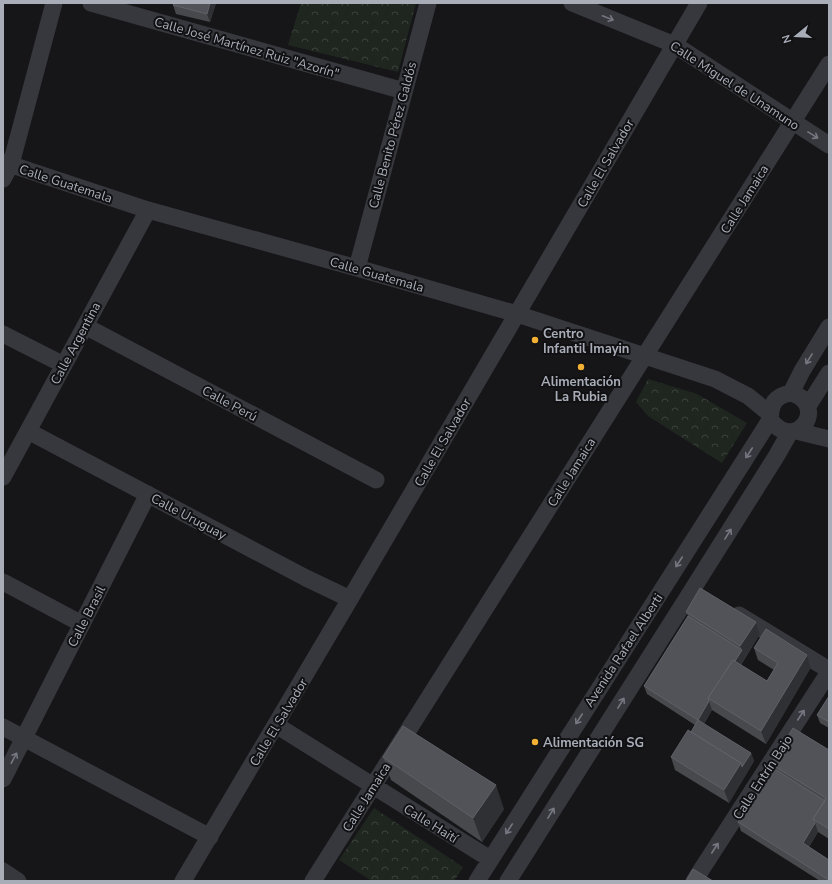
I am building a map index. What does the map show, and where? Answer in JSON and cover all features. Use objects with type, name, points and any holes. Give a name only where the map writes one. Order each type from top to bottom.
[{"type":"street","points":[[3,179],[54,3]]},
{"type":"street","name":"Calle José Martínez Ruiz \"Azorín\"","points":[[91,3],[404,91]]},
{"type":"street","name":"Calle Benito Pérez Galdós","points":[[357,268],[428,3]]},
{"type":"street","name":"Calle Miguel de Unamuno","points":[[572,3],[675,45],[829,145]]},
{"type":"street","name":"Calle El Salvador","points":[[183,881],[699,3]]},
{"type":"street","name":"Calle Jamaica","points":[[313,881],[829,64]]},
{"type":"street","name":"Calle Guatemala","points":[[7,163],[148,210],[517,314],[715,379],[748,396],[770,417]]},
{"type":"street","name":"Calle Argentina","points":[[3,477],[148,210]]},
{"type":"street","name":"Calle Perú","points":[[85,326],[376,480]]},
{"type":"street","points":[[787,394],[829,327]]},
{"type":"street","points":[[3,334],[64,365]]},
{"type":"street","points":[[793,431],[802,427],[807,422],[808,410],[829,373]]},
{"type":"street","points":[[787,394],[798,395],[804,400],[808,410],[829,439],[783,430],[777,427],[770,417],[772,406],[776,399],[787,394]]},
{"type":"street","name":"Calle Guatemala","points":[[748,396],[787,394]]},
{"type":"street","name":"Avenida Rafael Alberti","points":[[477,881],[770,417]]},
{"type":"street","name":"Calle Uruguay","points":[[28,431],[306,578],[350,599]]},
{"type":"street","name":"Avenida Rafael Alberti","points":[[509,881],[700,591],[777,455],[793,431]]},
{"type":"street","name":"Calle Brasil","points":[[3,779],[148,494]]},
{"type":"street","points":[[3,582],[82,624]]},
{"type":"street","points":[[725,607],[829,671]]},
{"type":"street","name":"Calle Entrín Bajo","points":[[694,881],[829,671]]},
{"type":"street","name":"Calle Haití","points":[[276,725],[490,859]]},
{"type":"street","points":[[3,727],[210,837]]},
{"type":"street","points":[[3,871],[18,881]]},
{"type":"green space","points":[[301,3],[416,3],[398,72],[288,45]]},
{"type":"green space","points":[[648,379],[697,394],[747,423],[722,463],[648,416],[636,402]]},
{"type":"green space","points":[[374,808],[463,867],[454,881],[372,881],[339,860]]},
{"type":"building","points":[[174,3],[210,3],[207,14],[173,5]]},
{"type":"building","points":[[700,588],[756,622],[740,646],[686,612]]},
{"type":"building","points":[[688,616],[742,650],[735,661],[733,660],[708,698],[709,701],[698,720],[644,686]]},
{"type":"building","points":[[766,629],[807,655],[761,731],[708,698],[733,660],[767,681],[778,663],[754,648]]},
{"type":"building","points":[[829,696],[829,722],[817,715]]},
{"type":"building","points":[[698,720],[751,753],[742,767],[741,763],[691,732]]},
{"type":"building","points":[[403,726],[496,785],[473,818],[383,757]]},
{"type":"building","points":[[793,728],[829,750],[829,829],[813,819],[826,798],[771,764]]},
{"type":"building","points":[[688,730],[741,763],[724,790],[671,757]]},
{"type":"building","points":[[773,768],[825,801],[813,819],[815,823],[803,843],[829,860],[829,880],[738,822]]},
{"type":"building","points":[[693,869],[713,881],[686,881]]},
{"type":"place","name":"Centro Infantil Imayin","points":[[535,340]]},
{"type":"place","name":"Alimentación La Rubia","points":[[581,367]]},
{"type":"place","name":"Alimentación SG","points":[[535,742]]}]
